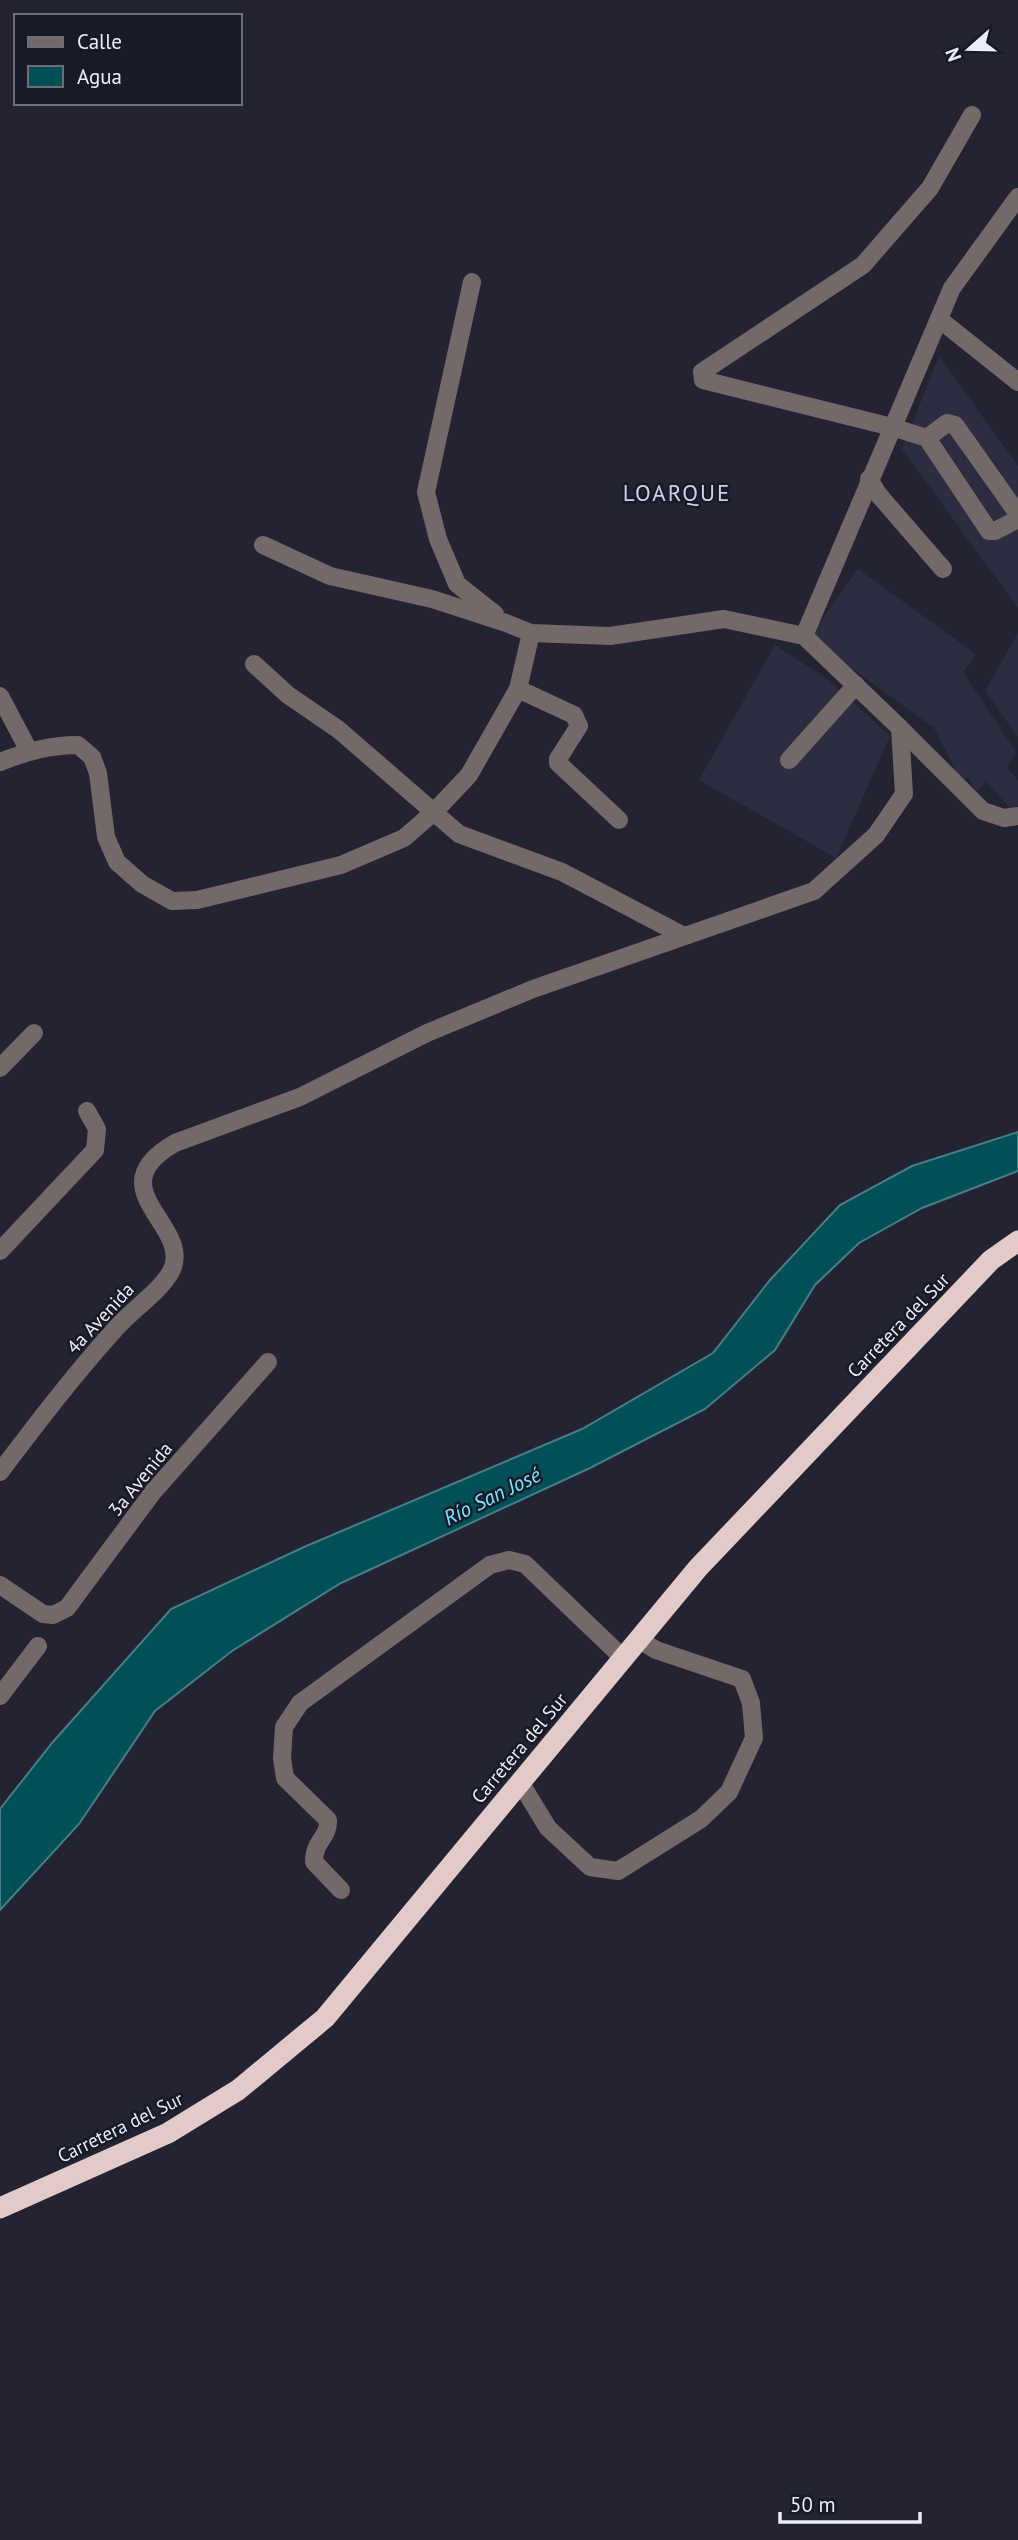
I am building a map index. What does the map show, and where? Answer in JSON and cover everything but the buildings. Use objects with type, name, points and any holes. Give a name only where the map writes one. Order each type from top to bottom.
[{"type":"highway","name":"Carretera del Sur","points":[[0,2208],[168,2133],[238,2090],[326,2018],[698,1568],[991,1260],[1018,1241]]},
{"type":"street","points":[[927,438],[947,423],[955,425],[1018,516],[995,531],[989,531],[927,438],[892,426],[703,380],[702,372],[863,265],[930,188],[972,115]]},
{"type":"street","points":[[804,636],[952,288],[1018,197]]},
{"type":"street","points":[[472,282],[426,492],[438,539],[457,584],[506,622]]},
{"type":"street","points":[[939,319],[1018,382]]},
{"type":"street","points":[[869,479],[878,494],[943,569]]},
{"type":"street","points":[[262,545],[330,576],[432,599],[506,622],[531,633],[610,636],[724,619],[804,636],[983,811],[1003,818],[1018,816]]},
{"type":"street","points":[[0,762],[29,751],[58,745],[78,745],[92,757],[98,773],[106,837],[117,862],[142,884],[172,901],[197,900],[341,865],[404,838],[434,812],[469,775],[518,689],[531,633]]},
{"type":"street","points":[[254,664],[288,695],[339,730],[459,834],[562,872],[682,935],[814,891],[876,835],[904,794],[900,728]]},
{"type":"street","points":[[789,760],[856,685]]},
{"type":"street","points":[[518,689],[574,715],[579,726],[558,762],[619,820]]},
{"type":"street","points":[[0,696],[29,751]]},
{"type":"street","name":"4a Avenida","points":[[0,1472],[50,1406],[119,1325],[168,1278],[174,1264],[173,1246],[145,1194],[143,1179],[158,1153],[175,1143],[300,1097],[427,1033],[509,999],[682,935]]},
{"type":"street","points":[[0,1068],[34,1033]]},
{"type":"street","points":[[0,1251],[95,1150],[97,1129],[87,1111]]},
{"type":"street","name":"3a Avenida","points":[[0,1585],[43,1614],[53,1615],[67,1608],[153,1492],[268,1362]]},
{"type":"street","points":[[341,1890],[314,1862],[314,1849],[328,1829],[328,1820],[285,1778],[282,1758],[284,1727],[300,1703],[490,1564],[509,1560],[525,1564],[623,1658]]},
{"type":"street","points":[[520,1782],[548,1828],[590,1867],[618,1871],[701,1819],[729,1792],[754,1738],[751,1703],[742,1679],[656,1650],[638,1639]]},
{"type":"street","points":[[0,1696],[38,1646]]},
{"type":"shaded area","points":[[939,356],[1018,466],[1018,608],[902,449]]},
{"type":"shaded area","points":[[858,569],[976,654],[963,672],[1016,752],[1007,767],[1018,781],[1018,806],[1011,809],[986,782],[976,791],[968,777],[961,781],[934,728],[809,637]]},
{"type":"shaded area","points":[[1018,633],[1018,737],[985,691]]},
{"type":"shaded area","points":[[775,645],[827,679],[890,736],[836,858],[699,780]]},
{"type":"water","name":"Río San José","points":[[1018,1132],[1018,1171],[922,1208],[859,1243],[815,1285],[775,1350],[705,1409],[590,1468],[341,1583],[232,1651],[155,1711],[79,1824],[0,1910],[0,1809],[52,1743],[171,1609],[304,1547],[582,1429],[713,1353],[770,1280],[840,1205],[912,1166]]},
{"type":"district","name":"LOARQUE","points":[[677,492]]}]
